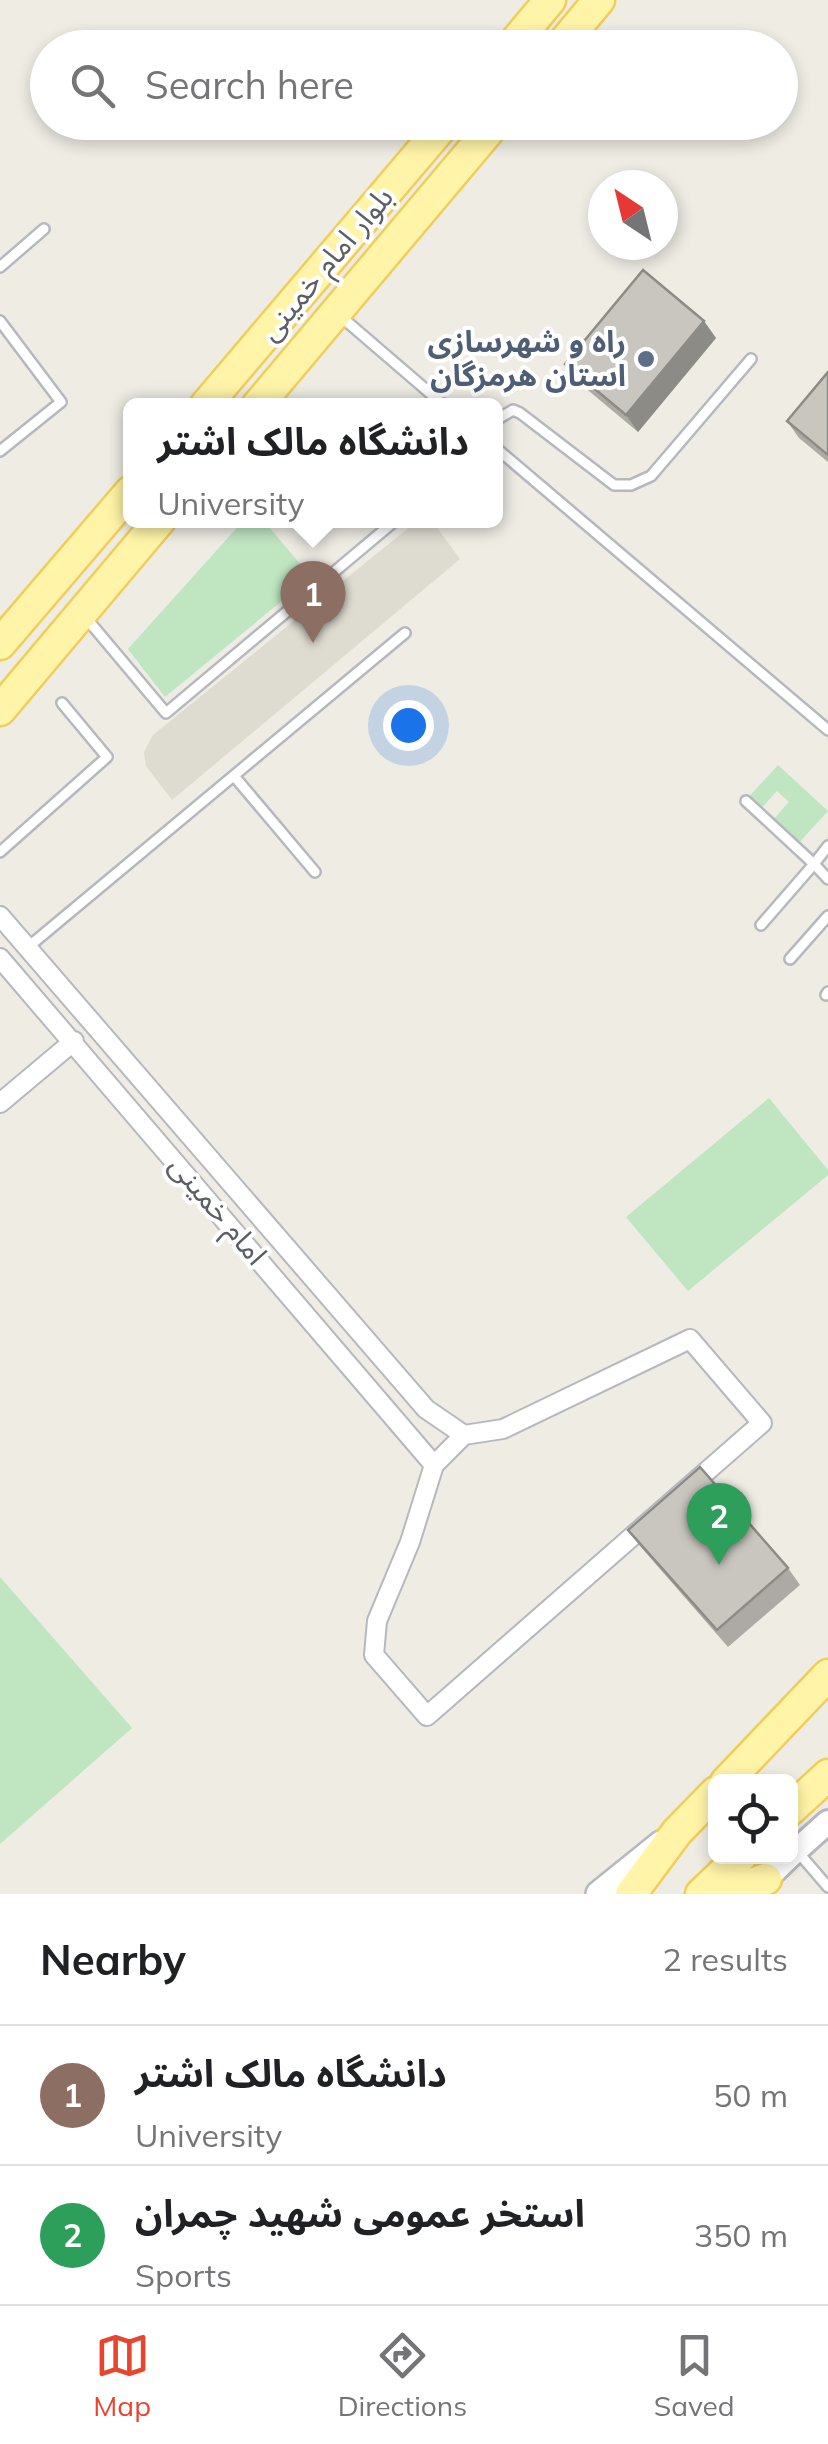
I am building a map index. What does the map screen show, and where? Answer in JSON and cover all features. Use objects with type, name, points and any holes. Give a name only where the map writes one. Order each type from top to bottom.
[{"type":"main road","points":[[525,30],[550,0]]},
{"type":"main road","points":[[574,30],[599,0]]},
{"type":"main road","name":"بلوار امام خمینی","points":[[212,398],[431,140]]},
{"type":"main road","name":"بلوار امام خمینی","points":[[264,398],[481,140]]},
{"type":"main road","points":[[305,290],[336,312]]},
{"type":"main road","points":[[0,644],[123,500]]},
{"type":"main road","points":[[0,710],[153,528]]},
{"type":"main road","points":[[734,1774],[828,1676]]},
{"type":"main road","points":[[798,1803],[828,1776]]},
{"type":"main road","points":[[599,1894],[677,1832],[708,1800]]},
{"type":"main road","points":[[631,1894],[677,1832]]},
{"type":"main road","points":[[701,1894],[733,1864]]},
{"type":"main road","points":[[723,1894],[764,1886]]},
{"type":"street","points":[[0,916],[426,1408],[464,1435]]},
{"type":"street","name":"امام خمینی","points":[[3,968],[56,1020],[434,1465]]},
{"type":"street","points":[[56,1020],[74,1004]]},
{"type":"street","points":[[0,1103],[74,1042]]},
{"type":"street","points":[[127,1103],[146,1086]]},
{"type":"street","points":[[203,1193],[222,1174]]},
{"type":"street","points":[[276,1278],[297,1258]]},
{"type":"street","points":[[690,1339],[762,1423],[427,1716],[374,1656],[377,1620],[410,1542],[434,1465],[464,1435],[503,1429],[690,1339]]},
{"type":"street","points":[[346,1360],[368,1341]]},
{"type":"street","points":[[798,1850],[828,1822]]},
{"type":"street","points":[[764,1886],[784,1864]]},
{"type":"lane","points":[[0,267],[44,228]]},
{"type":"lane","points":[[336,312],[436,398]]},
{"type":"lane","points":[[0,322],[61,402],[0,451]]},
{"type":"lane","points":[[503,416],[513,410],[520,413],[614,485],[631,485],[651,476],[751,360]]},
{"type":"lane","points":[[503,454],[828,730]]},
{"type":"lane","points":[[82,613],[166,713],[386,528]]},
{"type":"lane","points":[[27,948],[405,634]]},
{"type":"lane","points":[[0,852],[107,757],[62,703]]},
{"type":"lane","points":[[234,776],[315,872]]},
{"type":"lane","points":[[746,802],[828,879]]},
{"type":"lane","points":[[762,924],[828,846]]},
{"type":"lane","points":[[790,959],[828,916]]},
{"type":"lane","points":[[798,1860],[828,1886]]},
{"type":"shaded area","points":[[408,528],[437,528],[460,559],[172,800],[146,766],[144,752],[153,735]]},
{"type":"green space","points":[[237,528],[270,528],[311,577],[165,697],[128,649]]},
{"type":"green space","points":[[778,765],[828,811],[796,846],[770,823],[789,802],[777,791],[758,812],[745,801]]},
{"type":"green space","points":[[769,1098],[828,1170],[828,1175],[688,1291],[626,1217]]},
{"type":"green space","points":[[0,1577],[132,1728],[0,1844]]},
{"type":"building","name":"راه و شهرسازی استان هرمزگان","points":[[643,270],[704,321],[626,415],[565,364]]},
{"type":"building","points":[[828,372],[828,455],[787,421]]},
{"type":"building","points":[[700,1467],[788,1568],[717,1630],[628,1530]]},
{"type":"place","name":"راه و شهرسازی استان هرمزگان","points":[[646,359]]},
{"type":"place","name":"دانشگاه مالک اشتر","points":[[313,643]]},
{"type":"place","name":"استخر عمومی شهید چمران","points":[[719,1565]]}]
